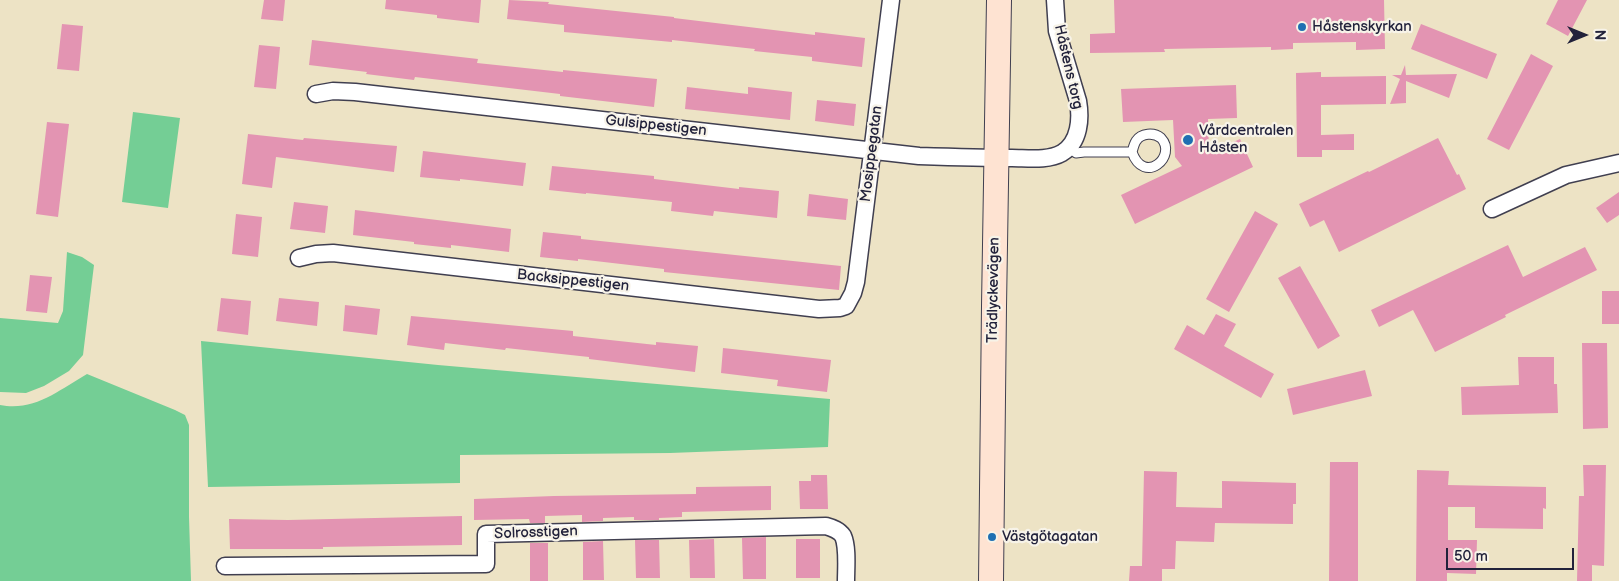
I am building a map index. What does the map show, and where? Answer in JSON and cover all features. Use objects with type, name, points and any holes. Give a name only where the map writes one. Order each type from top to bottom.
[{"type":"street","name":"Mosippegatan","points":[[846,306],[853,294],[856,282],[891,0]]},
{"type":"street","name":"Trädlyckevägen","points":[[991,581],[999,0]]},
{"type":"street","name":"Håstens torg","points":[[1056,0],[1057,31],[1080,112],[1078,130],[1068,147]]},
{"type":"street","name":"Gulsippestigen","points":[[316,94],[355,92],[919,156],[997,158]]},
{"type":"street","points":[[997,158],[1050,157],[1062,153],[1068,147]]},
{"type":"street","points":[[1492,209],[1566,175],[1619,163]]},
{"type":"street","name":"Backsippestigen","points":[[299,258],[333,253],[820,309],[846,306]]},
{"type":"street","name":"Solrosstigen","points":[[224,566],[486,564],[486,534],[826,526],[836,529],[842,536],[845,546],[846,581]]},
{"type":"lane","points":[[1068,147],[1076,153],[1132,152]]},
{"type":"green space","points":[[133,112],[180,118],[168,208],[122,202]]},
{"type":"green space","points":[[67,252],[82,257],[94,265],[83,355],[69,371],[44,386],[26,393],[0,392],[0,318],[58,323],[63,311]]},
{"type":"green space","points":[[201,341],[438,365],[830,399],[828,447],[670,453],[460,455],[460,483],[208,487]]},
{"type":"green space","points":[[87,374],[185,415],[189,425],[191,581],[0,581],[0,405],[24,405],[35,402],[56,393]]},
{"type":"building","points":[[264,0],[285,0],[283,21],[261,19]]},
{"type":"building","points":[[386,0],[481,0],[479,23],[437,18],[437,15],[385,9]]},
{"type":"building","points":[[509,0],[549,2],[548,4],[674,17],[815,35],[815,32],[865,38],[862,67],[812,61],[812,57],[754,51],[755,49],[672,40],[672,42],[564,32],[564,25],[507,19]]},
{"type":"building","points":[[1114,0],[1384,0],[1385,49],[1356,50],[1356,42],[1293,43],[1293,49],[1271,50],[1271,47],[1164,49],[1165,52],[1090,53],[1090,34],[1115,33]]},
{"type":"building","points":[[1558,0],[1587,0],[1568,36],[1546,24]]},
{"type":"building","points":[[62,24],[83,26],[79,71],[57,69]]},
{"type":"building","points":[[1421,24],[1497,54],[1487,79],[1411,49]]},
{"type":"building","points":[[312,40],[478,59],[477,63],[657,79],[654,107],[415,77],[414,80],[309,65]]},
{"type":"building","points":[[259,45],[280,47],[276,89],[254,87]]},
{"type":"building","points":[[1531,54],[1553,66],[1509,150],[1487,139]]},
{"type":"building","points":[[1405,65],[1406,75],[1457,74],[1449,98],[1406,81],[1406,103],[1390,104],[1400,79],[1392,75],[1401,75]]},
{"type":"building","points":[[1321,72],[1321,77],[1386,76],[1386,104],[1321,105],[1321,135],[1354,134],[1354,150],[1322,150],[1322,157],[1297,157],[1296,73]]},
{"type":"building","points":[[1236,85],[1237,118],[1208,119],[1209,153],[1240,139],[1253,167],[1135,224],[1121,195],[1182,166],[1175,157],[1173,120],[1123,122],[1121,89]]},
{"type":"building","points":[[687,87],[748,94],[748,87],[792,92],[790,120],[685,109]]},
{"type":"building","points":[[817,100],[856,104],[854,126],[815,121]]},
{"type":"building","points":[[47,122],[69,124],[58,217],[36,214]]},
{"type":"building","points":[[248,134],[303,140],[304,138],[397,146],[394,172],[276,157],[272,188],[242,184]]},
{"type":"building","points":[[1438,138],[1466,189],[1339,252],[1324,220],[1310,227],[1299,204]]},
{"type":"building","points":[[423,151],[526,163],[523,186],[420,177]]},
{"type":"building","points":[[552,166],[654,176],[654,179],[739,189],[739,187],[779,191],[777,218],[714,211],[713,216],[671,211],[672,202],[549,190]]},
{"type":"building","points":[[1619,192],[1619,215],[1607,223],[1596,208]]},
{"type":"building","points":[[809,194],[848,199],[846,220],[807,216]]},
{"type":"building","points":[[294,202],[328,206],[325,233],[290,229]]},
{"type":"building","points":[[355,210],[511,229],[509,252],[451,245],[451,248],[414,244],[414,242],[353,235]]},
{"type":"building","points":[[1255,211],[1278,224],[1229,312],[1206,299]]},
{"type":"building","points":[[236,214],[262,217],[258,257],[232,254]]},
{"type":"building","points":[[543,232],[581,236],[581,239],[841,266],[839,290],[664,272],[664,269],[578,259],[578,261],[540,257]]},
{"type":"building","points":[[1508,245],[1523,277],[1585,247],[1597,270],[1435,352],[1413,310],[1379,327],[1371,310]]},
{"type":"building","points":[[1300,266],[1340,336],[1318,349],[1278,278]]},
{"type":"building","points":[[30,275],[52,277],[47,313],[26,311]]},
{"type":"building","points":[[1602,291],[1619,291],[1619,324],[1602,324]]},
{"type":"building","points":[[221,298],[251,301],[248,335],[217,331]]},
{"type":"building","points":[[279,298],[319,302],[317,326],[276,321]]},
{"type":"building","points":[[345,305],[380,309],[377,335],[343,331]]},
{"type":"building","points":[[1216,314],[1236,324],[1224,346],[1274,374],[1261,398],[1174,349],[1187,325],[1204,335]]},
{"type":"building","points":[[411,316],[573,331],[573,336],[656,345],[656,342],[698,346],[695,372],[589,359],[589,357],[506,348],[505,350],[445,343],[444,350],[407,345]]},
{"type":"building","points":[[1582,343],[1607,343],[1608,428],[1583,429]]},
{"type":"building","points":[[723,348],[831,360],[827,392],[777,386],[778,380],[721,373]]},
{"type":"building","points":[[1518,357],[1554,357],[1554,384],[1557,384],[1558,413],[1462,415],[1461,387],[1519,385]]},
{"type":"building","points":[[1365,370],[1372,396],[1293,415],[1287,389]]},
{"type":"building","points":[[1330,462],[1358,462],[1358,581],[1329,581]]},
{"type":"building","points":[[1583,465],[1606,465],[1604,566],[1592,565],[1592,581],[1577,581],[1579,496],[1584,496]]},
{"type":"building","points":[[1417,470],[1449,471],[1448,485],[1546,487],[1546,509],[1543,508],[1543,529],[1475,528],[1475,507],[1448,507],[1448,540],[1477,540],[1476,574],[1447,573],[1447,581],[1416,581]]},
{"type":"building","points":[[1144,471],[1177,472],[1176,507],[1222,508],[1222,481],[1296,483],[1296,504],[1293,504],[1293,524],[1215,523],[1214,542],[1176,541],[1175,569],[1162,569],[1162,581],[1129,581],[1130,566],[1142,566]]},
{"type":"building","points":[[811,475],[827,475],[828,509],[800,509],[799,481],[811,481]]},
{"type":"building","points":[[771,486],[771,510],[682,512],[682,517],[659,518],[659,520],[634,520],[634,517],[603,518],[603,521],[582,522],[582,515],[545,516],[545,523],[530,523],[529,519],[474,520],[474,499],[696,494],[696,487]]},
{"type":"building","points":[[462,516],[462,545],[323,547],[323,549],[230,549],[229,519],[288,520]]},
{"type":"building","points":[[766,537],[766,579],[743,579],[742,538]]},
{"type":"building","points":[[714,539],[715,578],[690,578],[689,540]]},
{"type":"building","points":[[796,539],[820,539],[820,578],[796,578]]},
{"type":"building","points":[[635,540],[659,540],[660,578],[636,578]]},
{"type":"building","points":[[603,541],[604,580],[583,580],[583,542]]},
{"type":"building","points":[[530,543],[548,543],[548,581],[530,581]]},
{"type":"place","name":"Håstenskyrkan","points":[[1302,27]]},
{"type":"place","name":"Vårdcentralen Håsten","points":[[1188,140]]},
{"type":"place","name":"Västgötagatan","points":[[992,537]]}]
